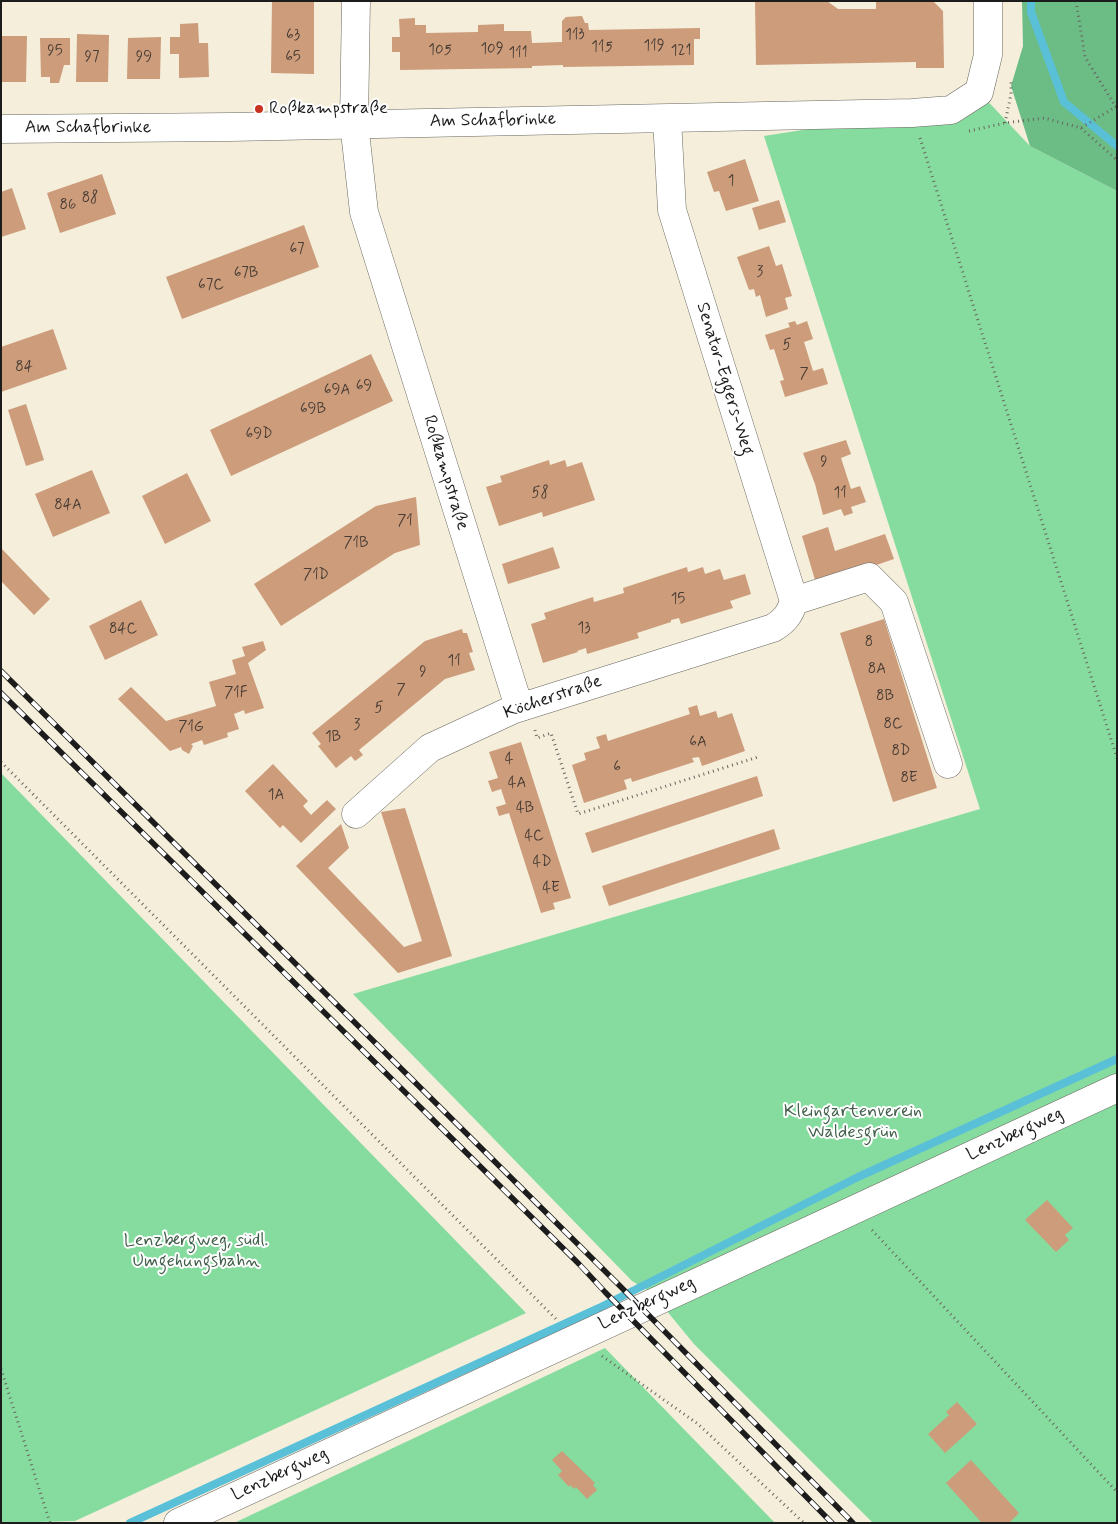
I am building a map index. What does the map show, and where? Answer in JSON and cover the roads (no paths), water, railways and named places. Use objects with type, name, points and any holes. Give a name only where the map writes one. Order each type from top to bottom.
[{"type":"street","name":"Roßkampstraße","points":[[356,1],[354,123],[364,212],[523,705]]},
{"type":"street","name":"Am Schafbrinke","points":[[1,129],[667,119],[912,113],[951,110],[979,92],[988,54],[988,1]]},
{"type":"street","name":"Senator-Eggers-Weg","points":[[667,119],[672,210],[794,600]]},
{"type":"street","points":[[794,600],[869,577],[894,602],[948,764]]},
{"type":"street","name":"Köcherstraße","points":[[356,814],[430,748],[523,705],[774,628],[784,621],[794,600]]},
{"type":"street","name":"Lenzbergweg","points":[[178,1523],[567,1329],[853,1210],[1117,1088]]},
{"type":"waterway","points":[[1031,1],[1031,12],[1064,102],[1117,146]]},
{"type":"waterway","points":[[130,1523],[599,1308],[858,1177],[1117,1059]]},
{"type":"railway","points":[[1,671],[620,1286],[853,1523]]},
{"type":"railway","points":[[1,693],[579,1264],[832,1523]]},
{"type":"place","name":"Roßkampstraße","points":[[259,109]]},
{"type":"park label","name":"Kleingartenverein Waldesgrün","points":[[853,1122]]},
{"type":"park label","name":"Lenzbergweg, südl. Umgehungsbahn","points":[[196,1251]]}]
